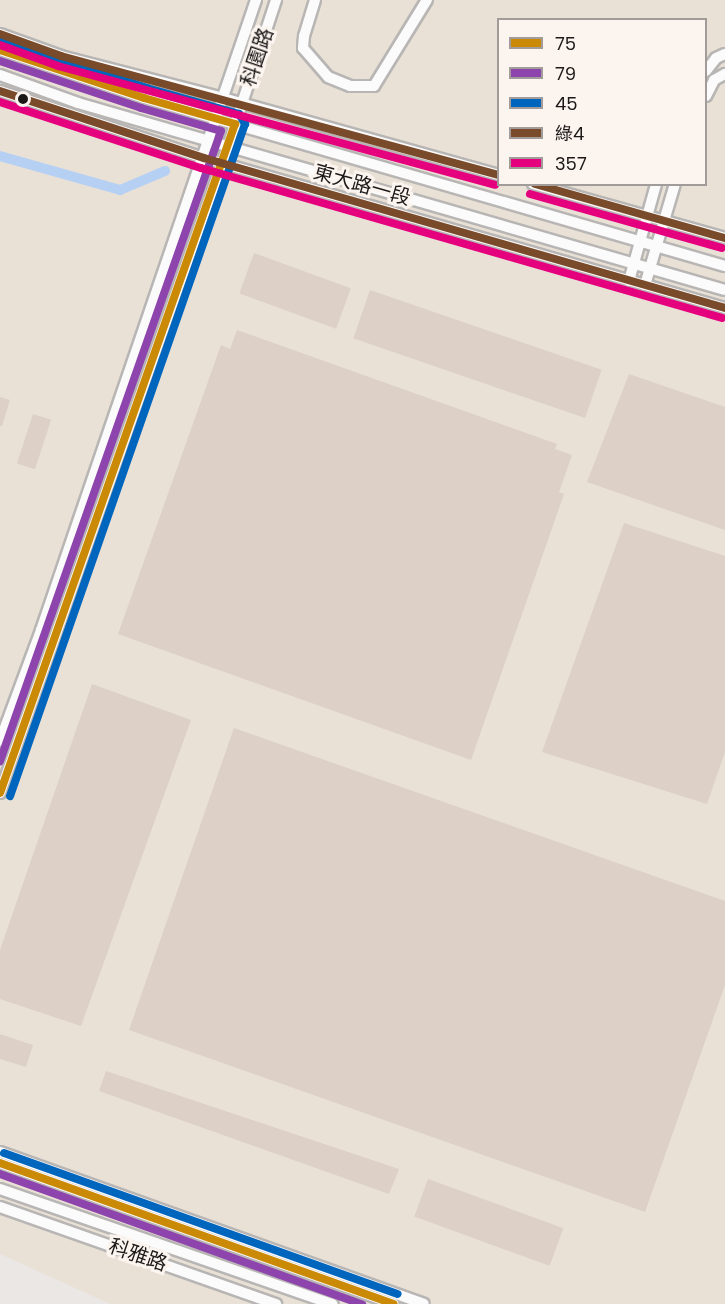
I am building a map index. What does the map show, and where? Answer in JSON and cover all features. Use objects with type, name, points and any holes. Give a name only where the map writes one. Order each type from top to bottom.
[{"type":"street","name":"科園路","points":[[0,741],[41,630],[218,118],[256,0]]},
{"type":"street","name":"科園路","points":[[0,793],[222,164],[276,0]]},
{"type":"street","points":[[315,0],[304,36],[303,48],[328,77],[350,86],[374,86],[427,0]]},
{"type":"street","points":[[0,33],[61,56],[242,103],[497,175]]},
{"type":"street","name":"東大路一段","points":[[0,50],[144,98],[725,266]]},
{"type":"street","points":[[707,68],[716,58],[725,54]]},
{"type":"street","points":[[707,92],[714,80],[725,74]]},
{"type":"street","name":"東大路一段","points":[[0,75],[78,103],[725,291]]},
{"type":"street","points":[[0,92],[222,164],[725,308]]},
{"type":"street","points":[[540,186],[725,238]]},
{"type":"street","points":[[628,281],[656,186]]},
{"type":"street","points":[[645,285],[674,186]]},
{"type":"street","points":[[0,1152],[424,1304]]},
{"type":"street","name":"科雅路","points":[[0,1163],[393,1304]]},
{"type":"street","name":"科雅路","points":[[0,1189],[333,1304]]},
{"type":"street","name":"科雅路","points":[[0,1206],[276,1304]]},
{"type":"shaded area","points":[[0,0],[725,0],[725,1304],[110,1304],[0,1254]]},
{"type":"building","points":[[254,253],[351,288],[336,329],[239,293]]},
{"type":"building","points":[[370,290],[602,370],[585,418],[353,338]]},
{"type":"building","points":[[237,330],[557,444],[555,449],[572,455],[559,492],[564,494],[471,760],[118,634],[221,345],[230,349]]},
{"type":"building","points":[[629,374],[725,407],[725,530],[587,482]]},
{"type":"building","points":[[0,397],[10,400],[2,426],[0,426]]},
{"type":"building","points":[[33,414],[51,420],[35,469],[17,463]]},
{"type":"building","points":[[624,523],[725,556],[725,752],[707,804],[542,752]]},
{"type":"building","points":[[92,684],[191,720],[81,1026],[0,999],[0,950]]},
{"type":"building","points":[[234,728],[725,901],[725,985],[645,1212],[129,1030]]},
{"type":"building","points":[[0,1034],[33,1045],[26,1067],[0,1059]]},
{"type":"building","points":[[106,1071],[399,1169],[389,1194],[99,1091]]},
{"type":"building","points":[[428,1179],[563,1228],[550,1266],[414,1217]]},
{"type":"waterway","points":[[0,156],[120,190],[165,171]]},
{"type":"transit line","name":"綠4","points":[[0,34],[61,56],[497,175]]},
{"type":"transit line","name":"45","points":[[3,40],[147,88],[239,114],[245,124],[10,796]]},
{"type":"transit line","name":"357","points":[[0,45],[58,66],[495,185]]},
{"type":"transit line","name":"75","points":[[0,50],[144,98],[235,124],[0,793]]},
{"type":"transit line","name":"79","points":[[0,61],[141,108],[221,131],[0,761]]},
{"type":"transit line","name":"綠4","points":[[0,91],[204,158],[725,308]]},
{"type":"transit line","name":"357","points":[[0,102],[201,168],[722,318]]},
{"type":"transit line","name":"綠4","points":[[542,186],[725,238]]},
{"type":"transit line","name":"357","points":[[530,194],[722,248]]},
{"type":"transit line","name":"45","points":[[4,1153],[397,1294]]},
{"type":"transit line","name":"75","points":[[0,1163],[393,1304]]},
{"type":"transit line","name":"79","points":[[0,1174],[362,1304]]}]
